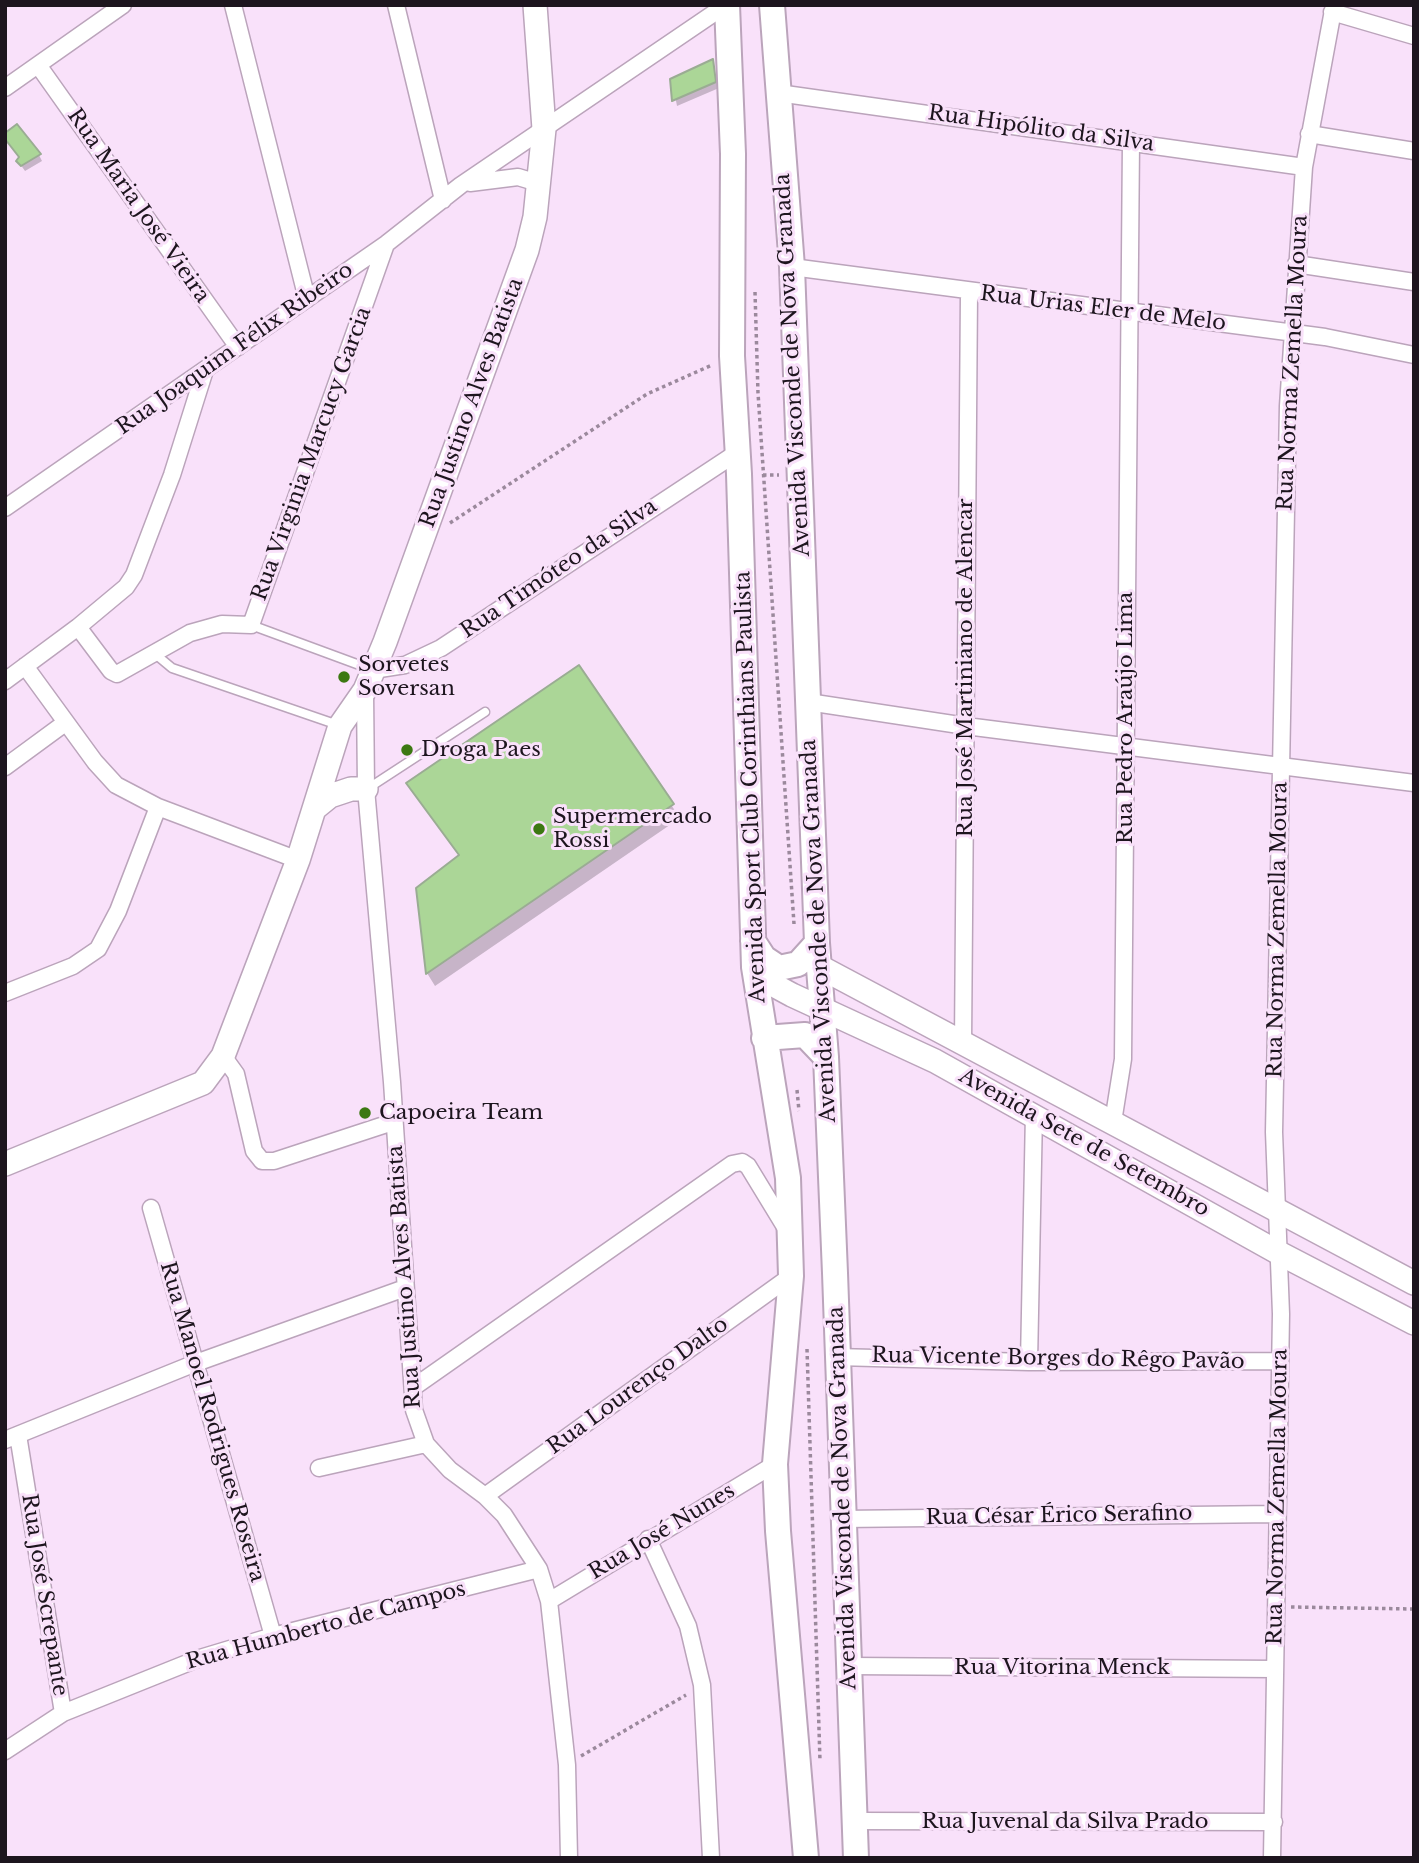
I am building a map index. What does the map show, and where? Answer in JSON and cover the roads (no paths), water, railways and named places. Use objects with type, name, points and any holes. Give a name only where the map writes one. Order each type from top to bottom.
[{"type":"main road","name":"Rua Justino Alves Batista","points":[[369,680],[523,262],[535,217],[544,129],[535,5]]},
{"type":"main road","name":"Avenida Sport Club Corinthians Paulista","points":[[727,5],[733,154],[732,356],[747,467],[754,967],[787,1166],[792,1276],[775,1464],[778,1531],[806,1858]]},
{"type":"main road","name":"Avenida Visconde de Nova Granada","points":[[772,5],[792,267],[818,955],[826,1057],[856,1858]]},
{"type":"main road","points":[[6,1167],[203,1083],[223,1056],[298,859],[340,726],[369,680]]},
{"type":"main road","points":[[314,809],[330,796],[351,789],[366,789]]},
{"type":"main road","points":[[753,941],[764,958],[779,968],[798,964],[818,955]]},
{"type":"main road","name":"Avenida Sete de Setembro","points":[[818,955],[963,1042],[1414,1283]]},
{"type":"main road","name":"Avenida Sete de Setembro","points":[[754,967],[773,985],[935,1061],[1279,1253],[1414,1323]]},
{"type":"main road","points":[[764,1038],[802,1034],[826,1057]]},
{"type":"street","points":[[5,88],[123,5]]},
{"type":"street","points":[[233,5],[307,299]]},
{"type":"street","points":[[396,5],[443,200]]},
{"type":"street","name":"Rua Joaquim Félix Ribeiro","points":[[5,509],[386,244],[461,185],[727,5]]},
{"type":"street","points":[[1333,9],[1414,36]]},
{"type":"street","name":"Rua Norma Zemella Moura","points":[[1272,1858],[1275,1822],[1279,1361],[1279,1253],[1274,1132],[1291,333],[1304,167],[1333,9]]},
{"type":"street","name":"Rua Maria José Vieira","points":[[38,65],[238,347]]},
{"type":"street","name":"Rua Hipólito da Silva","points":[[778,93],[1304,167]]},
{"type":"street","points":[[1309,134],[1414,151]]},
{"type":"street","name":"Rua Pedro Araújo Lima","points":[[1113,1122],[1123,1059],[1131,141]]},
{"type":"street","name":"Rua Joaquim Félix Ribeiro","points":[[461,185],[494,178],[517,177],[538,183]]},
{"type":"street","name":"Rua Virginia Marcucy Garcia","points":[[251,625],[386,244]]},
{"type":"street","points":[[1296,264],[1414,282]]},
{"type":"street","name":"Rua Urias Eler de Melo","points":[[792,267],[970,293],[1325,337],[1414,355]]},
{"type":"street","name":"Rua José Martiniano de Alencar","points":[[963,1042],[970,293]]},
{"type":"street","points":[[5,681],[78,627],[126,587],[141,561],[205,370]]},
{"type":"street","name":"Rua Timóteo da Silva","points":[[369,680],[441,648],[747,467]]},
{"type":"street","points":[[78,627],[111,671],[117,674],[205,628],[222,624],[251,625]]},
{"type":"street","points":[[24,666],[65,723],[116,785],[158,807],[298,859]]},
{"type":"street","name":"Rua Justino Alves Batista","points":[[369,680],[366,789],[414,1410],[426,1444],[450,1469],[485,1496],[518,1533],[539,1570],[549,1601],[567,1765],[569,1858]]},
{"type":"street","points":[[808,702],[966,726],[1414,783]]},
{"type":"street","points":[[5,767],[65,723]]},
{"type":"street","points":[[5,993],[73,966],[98,949],[118,911],[158,807]]},
{"type":"street","points":[[223,1056],[236,1074],[254,1151],[262,1161],[274,1161],[393,1122]]},
{"type":"street","points":[[1029,1362],[1034,1114]]},
{"type":"street","points":[[414,1387],[732,1164],[742,1162],[748,1166],[790,1235]]},
{"type":"street","name":"Rua Manoel Rodrigues Roseira","points":[[152,1208],[273,1636]]},
{"type":"street","name":"Rua Lourenço Dalto","points":[[485,1496],[792,1276]]},
{"type":"street","points":[[11,1437],[194,1364],[405,1288]]},
{"type":"street","name":"Rua Vicente Borges do Rêgo Pavão","points":[[836,1357],[1029,1362],[1279,1361]]},
{"type":"street","name":"Rua José Screpante","points":[[11,1437],[63,1713]]},
{"type":"street","points":[[319,1468],[426,1444]]},
{"type":"street","name":"Rua José Nunes","points":[[549,1601],[775,1464]]},
{"type":"street","name":"Rua César Érico Serafino","points":[[842,1519],[1276,1514]]},
{"type":"street","points":[[648,1539],[688,1626],[702,1685],[711,1858]]},
{"type":"street","name":"Rua Humberto de Campos","points":[[5,1751],[63,1713],[159,1673],[273,1636],[539,1570]]},
{"type":"street","name":"Rua Vitorina Menck","points":[[850,1666],[1275,1669]]},
{"type":"street","name":"Rua Juvenal da Silva Prado","points":[[856,1821],[1275,1822]]},
{"type":"lane","points":[[251,625],[369,680]]},
{"type":"lane","points":[[154,653],[172,668],[340,726]]},
{"type":"lane","points":[[366,789],[485,712]]},
{"type":"place","name":"Sorvetes Soversan","points":[[344,677]]},
{"type":"place","name":"Droga Paes","points":[[407,750]]},
{"type":"place","name":"Supermercado Rossi","points":[[539,829]]},
{"type":"place","name":"Capoeira Team","points":[[365,1113]]}]
